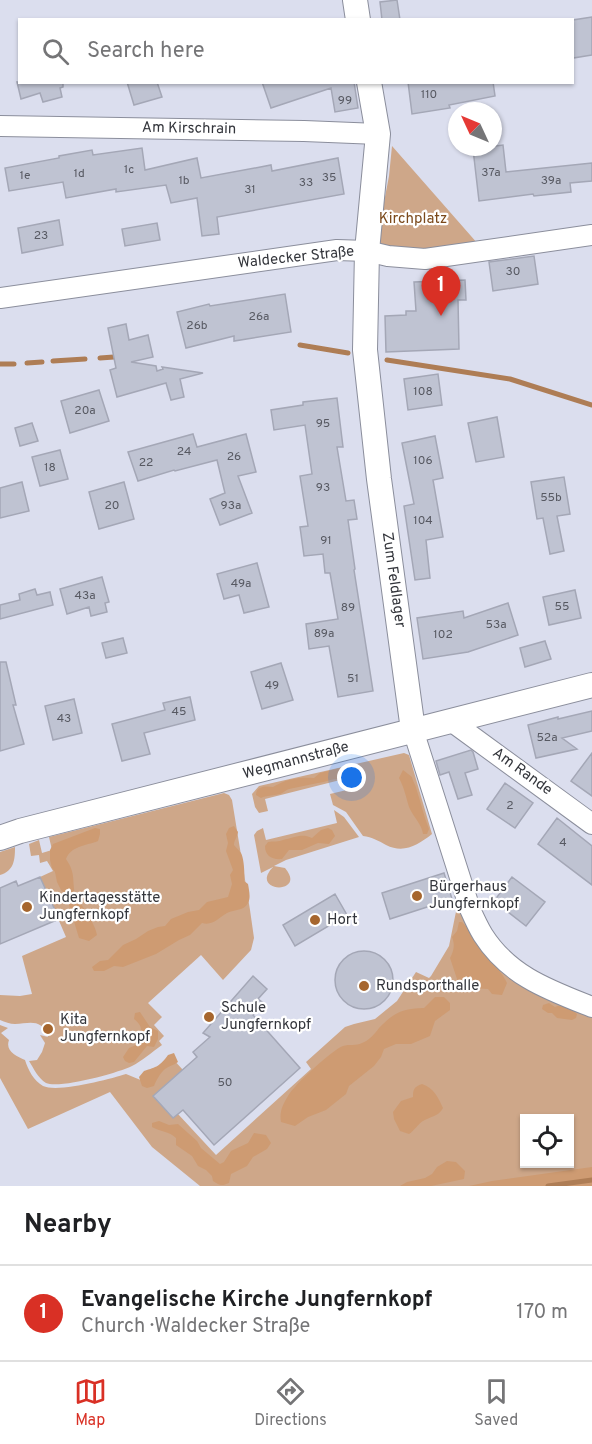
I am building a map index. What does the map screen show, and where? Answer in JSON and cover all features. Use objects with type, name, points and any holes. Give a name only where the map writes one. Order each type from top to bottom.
[{"type":"street","points":[[355,0],[358,18]]},
{"type":"street","name":"Zum Feldlager","points":[[369,84],[378,135],[367,251],[365,350],[413,730],[470,909],[484,936],[501,957],[520,974],[553,992],[592,1007]]},
{"type":"street","name":"Am Kirschrain","points":[[0,126],[304,131],[378,135]]},
{"type":"street","name":"Waldecker Straße","points":[[0,298],[337,250],[367,251],[388,256],[424,259],[592,235]]},
{"type":"street","name":"Wegmannstraße","points":[[0,838],[592,685]]},
{"type":"street","name":"Am Rande","points":[[451,721],[592,824]]},
{"type":"green space","name":"Kirchplatz","points":[[392,146],[478,244],[411,251],[376,244],[389,176]]},
{"type":"green space","points":[[404,753],[409,755],[432,834],[410,847],[393,848],[363,836],[346,812],[333,805],[330,794],[355,788],[352,777],[265,799],[268,811],[259,813],[255,807],[252,794],[259,786]]},
{"type":"green space","points":[[224,793],[232,800],[254,938],[251,950],[223,980],[201,955],[148,1003],[162,1017],[154,1025],[164,1036],[159,1041],[162,1045],[140,1062],[125,1069],[89,1079],[63,1084],[46,1083],[38,1076],[29,1061],[37,1060],[42,1052],[45,1043],[40,1035],[48,1037],[45,1031],[35,1023],[13,1024],[0,1020],[0,995],[32,994],[22,956],[66,937],[40,877],[53,871],[47,861],[40,863],[39,855],[31,856],[29,844],[39,840],[42,853],[52,850],[49,837]]},
{"type":"green space","points":[[334,810],[344,817],[359,837],[286,860],[274,866],[285,868],[290,877],[289,883],[285,886],[272,886],[267,876],[273,867],[261,873],[254,835],[257,831],[263,828],[266,840],[337,823]]},
{"type":"green space","points":[[15,847],[11,868],[0,875],[0,852]]},
{"type":"green space","points":[[459,897],[501,957],[592,1007],[592,1186],[200,1186],[152,1147],[110,1092],[28,1129],[0,1078],[0,1025],[8,1028],[1,1033],[9,1040],[10,1050],[25,1060],[37,1081],[50,1088],[84,1084],[126,1074],[143,1081],[172,1058],[183,1070],[154,1097],[173,1118],[178,1114],[216,1155],[311,1069],[306,1062],[345,1027],[375,1019],[397,1001],[416,972],[429,978],[449,946]]},
{"type":"shaded area","points":[[344,767],[350,769],[350,774],[342,779],[289,789],[280,794],[261,798],[256,795],[262,787],[273,787],[293,779],[314,778],[320,773]]},
{"type":"shaded area","points":[[403,770],[412,777],[416,787],[429,829],[427,834],[423,834],[409,807],[399,778]]},
{"type":"shaded area","points":[[234,826],[238,832],[234,845],[242,855],[244,881],[248,884],[249,889],[246,906],[212,922],[202,923],[190,935],[156,954],[123,967],[114,966],[104,971],[94,971],[92,967],[100,961],[108,960],[123,945],[148,931],[165,926],[171,919],[188,912],[199,910],[207,902],[228,897],[232,884],[230,875],[233,870],[226,851],[228,843],[226,834],[229,828]]},
{"type":"shaded area","points":[[95,828],[100,829],[98,841],[71,851],[66,859],[73,874],[76,897],[96,931],[97,935],[89,941],[79,938],[66,895],[61,890],[52,868],[50,850],[53,844]]},
{"type":"shaded area","points":[[328,828],[335,836],[329,844],[318,843],[302,850],[289,850],[282,859],[272,858],[266,852],[265,846],[268,842],[301,836],[312,838],[321,830]]},
{"type":"shaded area","points":[[459,922],[462,922],[470,931],[505,979],[507,983],[502,995],[492,994],[488,989],[472,988],[458,982],[450,958],[454,948],[452,937],[457,931]]},
{"type":"shaded area","points":[[435,997],[444,997],[450,1003],[450,1010],[435,1021],[430,1036],[411,1044],[396,1044],[384,1049],[374,1066],[349,1086],[346,1094],[326,1110],[308,1117],[295,1126],[281,1122],[282,1108],[286,1099],[305,1076],[331,1054],[343,1046],[364,1042],[394,1015],[410,1009],[424,1008]]},
{"type":"shaded area","points":[[549,1003],[555,1007],[563,1006],[569,1009],[577,1014],[576,1018],[572,1020],[557,1018],[552,1013],[548,1013],[542,1009],[543,1005]]},
{"type":"shaded area","points":[[140,1012],[150,1027],[158,1031],[158,1039],[154,1047],[147,1046],[134,1062],[129,1063],[123,1057],[129,1048],[138,1044],[141,1028],[134,1019],[135,1013]]},
{"type":"shaded area","points":[[174,1053],[178,1062],[163,1071],[154,1086],[147,1088],[142,1086],[139,1077],[144,1071],[158,1066],[168,1055]]},
{"type":"shaded area","points":[[422,1084],[433,1090],[443,1108],[437,1115],[421,1122],[409,1134],[400,1131],[393,1112],[401,1101],[413,1097],[414,1089]]},
{"type":"shaded area","points":[[159,1121],[169,1125],[178,1124],[220,1164],[231,1151],[248,1143],[254,1133],[266,1135],[271,1143],[267,1149],[253,1157],[247,1166],[231,1174],[229,1183],[221,1185],[213,1181],[212,1176],[206,1170],[198,1166],[192,1156],[176,1145],[176,1138],[152,1127],[152,1123]]},
{"type":"shaded area","points":[[447,1161],[456,1162],[465,1171],[464,1179],[431,1186],[400,1186],[425,1178]]},
{"type":"shaded area","points":[[592,1167],[592,1186],[469,1186],[492,1181]]},
{"type":"building","points":[[397,0],[400,18],[382,18],[380,2]]},
{"type":"building","points":[[592,17],[592,55],[574,58],[574,20]]},
{"type":"building","points":[[17,82],[18,84],[63,84],[60,88],[62,97],[43,102],[40,93],[21,99]]},
{"type":"building","points":[[128,84],[158,84],[162,97],[134,105]]},
{"type":"building","points":[[263,84],[354,84],[358,108],[335,112],[331,88],[271,108]]},
{"type":"building","points":[[408,84],[493,84],[495,96],[464,102],[448,102],[448,108],[412,114]]},
{"type":"building","points":[[502,145],[506,172],[592,163],[592,181],[570,183],[571,192],[479,201],[474,156],[502,156]]},
{"type":"building","points":[[142,148],[145,170],[197,158],[201,178],[271,165],[272,171],[338,158],[344,194],[217,217],[219,234],[202,236],[197,198],[171,203],[166,185],[116,192],[116,189],[66,198],[63,182],[9,191],[5,168],[92,150],[93,155]]},
{"type":"building","points":[[59,220],[63,245],[22,253],[18,228]]},
{"type":"building","points":[[157,223],[160,240],[125,246],[122,229]]},
{"type":"building","points":[[534,256],[538,284],[493,291],[489,262]]},
{"type":"building","points":[[465,280],[466,300],[458,300],[459,349],[386,352],[385,316],[406,315],[406,311],[416,311],[414,282]]},
{"type":"building","points":[[285,294],[291,332],[234,341],[234,336],[186,348],[177,312],[209,304],[210,306]]},
{"type":"building","points":[[126,324],[129,340],[148,335],[153,357],[131,362],[156,366],[157,371],[163,369],[162,367],[203,373],[180,379],[184,397],[171,400],[166,383],[117,397],[110,370],[116,368],[108,328]]},
{"type":"building","points":[[438,374],[442,405],[408,410],[404,379]]},
{"type":"building","points":[[99,390],[109,421],[70,433],[61,401]]},
{"type":"building","points":[[337,398],[343,447],[337,447],[346,501],[354,500],[357,519],[348,520],[373,691],[338,697],[329,646],[309,649],[306,624],[338,619],[330,573],[325,573],[323,554],[304,556],[300,527],[308,526],[300,476],[312,474],[305,425],[274,430],[271,410],[303,405],[303,402]]},
{"type":"building","points":[[497,417],[504,457],[476,462],[468,423]]},
{"type":"building","points":[[32,423],[38,441],[20,446],[15,428]]},
{"type":"building","points":[[193,434],[197,447],[246,434],[256,472],[238,476],[252,513],[220,525],[210,499],[225,493],[217,460],[138,481],[128,452]]},
{"type":"building","points":[[435,436],[443,478],[433,480],[443,537],[426,540],[430,578],[415,580],[404,506],[414,504],[402,443]]},
{"type":"building","points":[[60,450],[68,479],[40,486],[32,457]]},
{"type":"building","points":[[564,477],[570,514],[557,516],[564,551],[550,554],[543,518],[537,519],[531,482]]},
{"type":"building","points":[[22,482],[29,511],[0,518],[0,488]]},
{"type":"building","points":[[124,482],[134,519],[99,529],[89,492]]},
{"type":"building","points":[[257,563],[269,607],[244,613],[239,595],[224,599],[217,574]]},
{"type":"building","points":[[102,577],[109,602],[105,603],[107,612],[91,616],[89,607],[67,614],[60,589]]},
{"type":"building","points":[[35,589],[37,595],[50,592],[53,605],[0,619],[0,605],[20,600],[19,594]]},
{"type":"building","points":[[575,590],[581,618],[549,625],[543,597]]},
{"type":"building","points":[[508,603],[518,635],[468,652],[423,659],[417,618],[463,611],[464,618]]},
{"type":"building","points":[[123,638],[127,653],[106,658],[102,643]]},
{"type":"building","points":[[545,641],[551,659],[525,667],[520,648]]},
{"type":"building","points":[[0,662],[6,662],[16,705],[13,705],[24,744],[0,751]]},
{"type":"building","points":[[281,663],[293,700],[262,709],[251,672]]},
{"type":"building","points":[[190,697],[195,720],[144,733],[150,754],[122,761],[112,724],[165,710],[163,703]]},
{"type":"building","points":[[74,699],[82,733],[53,740],[45,706]]},
{"type":"building","points":[[592,711],[592,731],[562,738],[577,749],[536,758],[528,725]]},
{"type":"building","points":[[471,750],[478,769],[465,773],[472,795],[458,799],[449,772],[440,775],[436,761]]},
{"type":"building","points":[[592,753],[592,796],[571,781]]},
{"type":"building","points":[[505,783],[533,803],[515,828],[487,809]]},
{"type":"building","points":[[557,818],[592,846],[592,885],[538,844]]},
{"type":"building","name":"Bürgerhaus Jungfernkopf","points":[[444,873],[452,899],[390,919],[382,893]]},
{"type":"building","name":"Kindertagesstätte Jungfernkopf","points":[[40,877],[59,919],[0,944],[0,888],[16,881],[18,886]]},
{"type":"building","points":[[512,877],[545,902],[526,926],[494,901]]},
{"type":"building","name":"Hort","points":[[335,894],[347,915],[295,946],[283,925]]},
{"type":"building","name":"Rundsporthalle","points":[[364,951],[375,953],[388,964],[393,980],[391,991],[380,1004],[364,1009],[353,1007],[340,996],[335,980],[337,969],[348,956]]},
{"type":"building","points":[[253,976],[267,989],[258,999],[262,1002],[253,1015],[300,1068],[214,1145],[183,1110],[173,1118],[153,1096],[197,1057],[193,1052],[210,1037],[203,1033]]},
{"type":"waterway","points":[[300,345],[348,353]]},
{"type":"waterway","points":[[100,358],[114,357]]},
{"type":"waterway","points":[[53,361],[85,359]]},
{"type":"waterway","points":[[387,360],[510,379],[592,405]]},
{"type":"waterway","points":[[27,363],[42,362]]},
{"type":"waterway","points":[[0,364],[14,364]]},
{"type":"waterway","points":[[548,1186],[592,1180]]},
{"type":"place","name":"Evangelische Kirche Jungfernkopf","points":[[441,316]]},
{"type":"place","name":"Bürgerhaus Jungfernkopf","points":[[417,896]]},
{"type":"place","name":"Kindertagesstätte Jungfernkopf","points":[[27,907]]},
{"type":"place","name":"Hort","points":[[315,920]]},
{"type":"place","name":"Rundsporthalle","points":[[364,986]]},
{"type":"place","name":"Schule Jungfernkopf","points":[[209,1017]]},
{"type":"place","name":"Kita Jungfernkopf","points":[[48,1029]]}]
